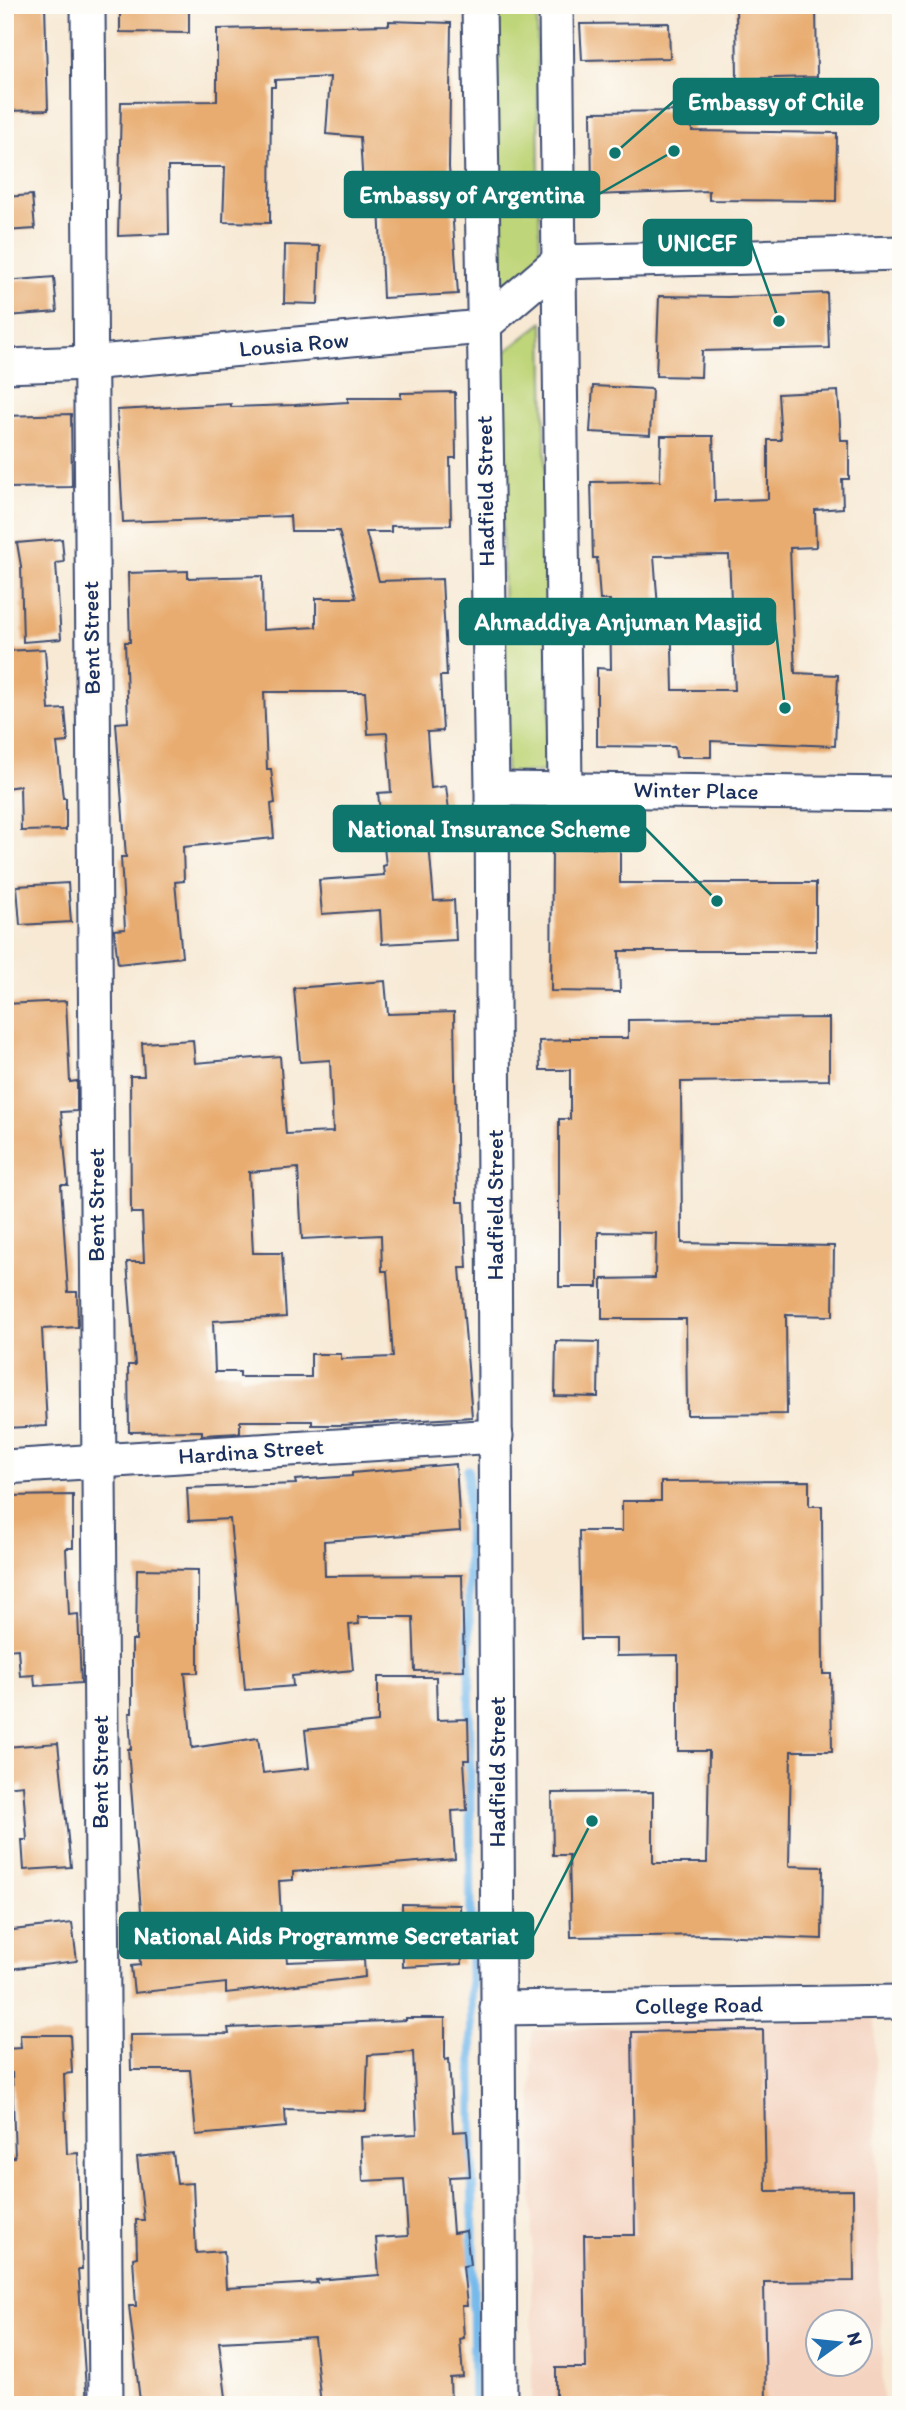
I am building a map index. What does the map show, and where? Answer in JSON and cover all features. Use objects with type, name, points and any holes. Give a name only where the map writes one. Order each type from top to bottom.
[{"type":"street","name":"Bent Street","points":[[88,5],[88,363],[106,2405]]},
{"type":"street","name":"Hadfield Street","points":[[479,5],[482,327],[492,789],[500,2405]]},
{"type":"street","points":[[556,5],[565,788]]},
{"type":"street","points":[[482,327],[558,262],[901,253]]},
{"type":"street","name":"Lousia Row","points":[[5,366],[88,363],[482,327]]},
{"type":"street","name":"Winter Place","points":[[492,789],[901,794]]},
{"type":"street","name":"Hardina Street","points":[[5,1467],[496,1436]]},
{"type":"street","name":"College Road","points":[[497,2008],[901,2002]]},
{"type":"shaded area","points":[[874,2017],[883,2405],[532,2405],[532,2030]]},
{"type":"green space","points":[[494,5],[537,5],[540,264],[497,287]]},
{"type":"green space","points":[[543,322],[551,771],[506,774],[500,356]]},
{"type":"building","points":[[5,5],[45,5],[48,110],[5,111]]},
{"type":"building","points":[[120,5],[189,5],[189,33],[120,32]]},
{"type":"building","points":[[736,5],[816,5],[817,77],[737,79]]},
{"type":"building","points":[[389,21],[451,23],[449,167],[458,294],[383,298],[379,204],[364,205],[360,137],[326,134],[330,77],[275,80],[275,87],[271,87],[270,223],[223,222],[225,167],[168,167],[169,234],[118,236],[121,102],[217,101],[217,29],[389,25]]},
{"type":"building","points":[[669,23],[670,58],[582,60],[580,24]]},
{"type":"building","points":[[691,111],[692,131],[837,133],[836,201],[709,200],[709,191],[592,195],[591,112]]},
{"type":"building","points":[[32,195],[35,229],[5,231],[5,197]]},
{"type":"building","points":[[285,245],[320,246],[318,304],[284,303]]},
{"type":"building","points":[[54,277],[57,312],[8,316],[5,281]]},
{"type":"building","points":[[827,293],[829,348],[702,351],[701,377],[656,376],[659,296],[728,297]]},
{"type":"building","points":[[593,386],[652,389],[650,435],[590,432]]},
{"type":"building","points":[[838,391],[841,440],[849,440],[849,479],[842,479],[843,508],[815,510],[816,547],[790,548],[795,673],[838,675],[835,746],[711,741],[711,757],[676,757],[675,747],[597,746],[597,668],[611,669],[610,600],[600,600],[597,558],[593,558],[591,482],[660,481],[661,436],[713,436],[715,501],[768,499],[768,440],[781,440],[778,394]],"holes":[[[729,555],[735,690],[673,690],[671,607],[658,607],[654,556]]]},
{"type":"building","points":[[455,392],[456,458],[450,458],[451,525],[391,526],[391,532],[366,532],[379,581],[442,579],[447,676],[440,676],[443,731],[427,732],[431,788],[446,786],[450,819],[427,821],[434,901],[454,900],[456,940],[382,944],[380,910],[322,914],[319,880],[384,875],[383,866],[386,865],[378,793],[391,792],[387,733],[368,734],[365,692],[264,692],[267,769],[271,769],[275,803],[271,804],[274,838],[183,847],[184,881],[175,882],[182,957],[118,964],[114,930],[125,929],[121,857],[126,857],[116,723],[128,722],[125,642],[130,642],[128,573],[188,571],[188,578],[262,576],[263,630],[316,627],[316,598],[356,598],[339,531],[291,531],[290,516],[123,522],[117,410],[231,404],[231,407],[295,405],[348,402],[348,398],[401,398],[401,393]]},
{"type":"building","points":[[71,414],[72,487],[5,488],[5,416]]},
{"type":"building","points":[[62,539],[64,562],[56,563],[61,639],[23,642],[21,566],[17,543]]},
{"type":"building","points":[[45,649],[49,710],[65,709],[68,742],[57,743],[63,798],[66,798],[66,830],[21,831],[20,786],[5,788],[5,651]]},
{"type":"building","points":[[552,847],[620,848],[620,883],[816,883],[816,951],[619,951],[620,992],[551,991]]},
{"type":"building","points":[[68,883],[71,922],[20,925],[17,886]]},
{"type":"building","points":[[385,981],[388,1014],[454,1012],[457,1202],[464,1202],[467,1268],[460,1268],[472,1417],[342,1425],[312,1425],[312,1421],[240,1421],[240,1433],[202,1435],[202,1431],[129,1432],[128,1365],[135,1365],[127,1262],[144,1262],[142,1213],[131,1213],[130,1076],[144,1076],[142,1043],[193,1040],[195,1063],[280,1056],[286,1134],[333,1132],[330,1060],[300,1062],[294,988]],"holes":[[[298,1168],[302,1239],[381,1235],[382,1271],[387,1271],[393,1357],[341,1359],[341,1354],[311,1354],[311,1377],[240,1377],[240,1372],[215,1372],[213,1321],[286,1317],[282,1253],[253,1253],[249,1172]]]},
{"type":"building","points":[[66,1001],[70,1082],[77,1081],[77,1111],[61,1112],[68,1185],[61,1185],[68,1292],[77,1292],[78,1327],[42,1329],[47,1426],[5,1428],[5,1004]]},
{"type":"building","points":[[829,1018],[829,1080],[681,1082],[682,1243],[834,1246],[833,1316],[786,1315],[787,1414],[687,1415],[686,1319],[602,1319],[602,1279],[655,1278],[656,1233],[598,1232],[598,1287],[559,1287],[559,1119],[570,1119],[570,1070],[540,1070],[539,1041],[628,1038],[628,1020]]},
{"type":"building","points":[[556,1341],[599,1342],[598,1397],[555,1396]]},
{"type":"building","points":[[456,1464],[460,1531],[324,1541],[325,1576],[462,1575],[464,1670],[415,1671],[413,1617],[358,1617],[359,1624],[349,1625],[353,1670],[292,1676],[293,1686],[245,1690],[230,1519],[189,1521],[187,1488],[296,1484],[295,1480]]},
{"type":"building","points":[[809,1481],[809,1506],[822,1506],[823,1674],[831,1674],[832,1751],[791,1751],[789,1866],[823,1867],[822,1939],[713,1935],[571,1937],[569,1855],[553,1855],[552,1793],[653,1792],[653,1863],[707,1863],[709,1751],[678,1751],[678,1655],[616,1656],[616,1639],[581,1639],[579,1531],[622,1531],[622,1501],[661,1501],[661,1482]]},
{"type":"building","points":[[73,1495],[73,1548],[66,1548],[69,1615],[78,1614],[81,1683],[35,1686],[34,1675],[20,1676],[18,1649],[5,1650],[5,1496]]},
{"type":"building","points":[[137,1569],[198,1570],[198,1673],[185,1673],[192,1748],[258,1738],[263,1773],[309,1768],[305,1730],[378,1722],[378,1677],[436,1677],[437,1720],[468,1719],[469,1760],[464,1760],[467,1810],[452,1811],[455,1859],[293,1872],[293,1880],[279,1881],[283,1953],[286,1953],[287,1962],[364,1959],[365,1977],[226,1993],[226,1983],[134,1993],[131,1966],[140,1965],[138,1923],[142,1923],[128,1749],[131,1749],[129,1713],[132,1713],[132,1640],[136,1640]]},
{"type":"building","points":[[58,1743],[71,1867],[24,1870],[22,1840],[27,1840],[23,1785],[5,1787],[5,1747]]},
{"type":"building","points":[[402,1904],[460,1905],[462,1964],[403,1967]]},
{"type":"building","points":[[72,1923],[77,1961],[9,1969],[5,1931]]},
{"type":"building","points":[[445,2018],[445,2060],[449,2059],[453,2132],[467,2131],[470,2176],[449,2177],[453,2233],[466,2231],[470,2265],[463,2266],[467,2306],[462,2306],[464,2338],[460,2339],[463,2377],[450,2378],[451,2405],[321,2405],[314,2337],[219,2342],[227,2405],[144,2405],[144,2400],[140,2401],[129,2306],[136,2306],[133,2258],[137,2257],[136,2220],[144,2220],[137,2157],[173,2153],[177,2184],[193,2183],[196,2253],[224,2251],[226,2288],[317,2283],[316,2280],[379,2275],[376,2238],[408,2236],[404,2179],[363,2181],[361,2137],[417,2134],[413,2052],[368,2055],[366,2111],[285,2109],[286,2127],[196,2135],[190,2070],[131,2070],[130,2035],[229,2034],[228,2028]]},
{"type":"building","points":[[763,2030],[766,2191],[853,2190],[854,2281],[764,2282],[766,2405],[556,2405],[556,2368],[586,2368],[584,2235],[635,2235],[632,2032]]},
{"type":"building","points":[[20,2035],[70,2035],[72,2073],[64,2074],[67,2154],[78,2153],[82,2269],[78,2269],[87,2405],[5,2405],[5,2158],[15,2157],[12,2073],[5,2073],[5,2049],[21,2048]]},
{"type":"waterway","points":[[468,1470],[474,2405]]},
{"type":"place","name":"Embassy of Argentina","points":[[674,151]]},
{"type":"place","name":"Embassy of Chile","points":[[615,153]]},
{"type":"place","name":"UNICEF","points":[[779,321]]},
{"type":"place","name":"Ahmaddiya Anjuman Masjid","points":[[785,708]]},
{"type":"place","name":"National Insurance Scheme","points":[[717,901]]},
{"type":"place","name":"National Aids Programme Secretariat","points":[[592,1821]]}]
